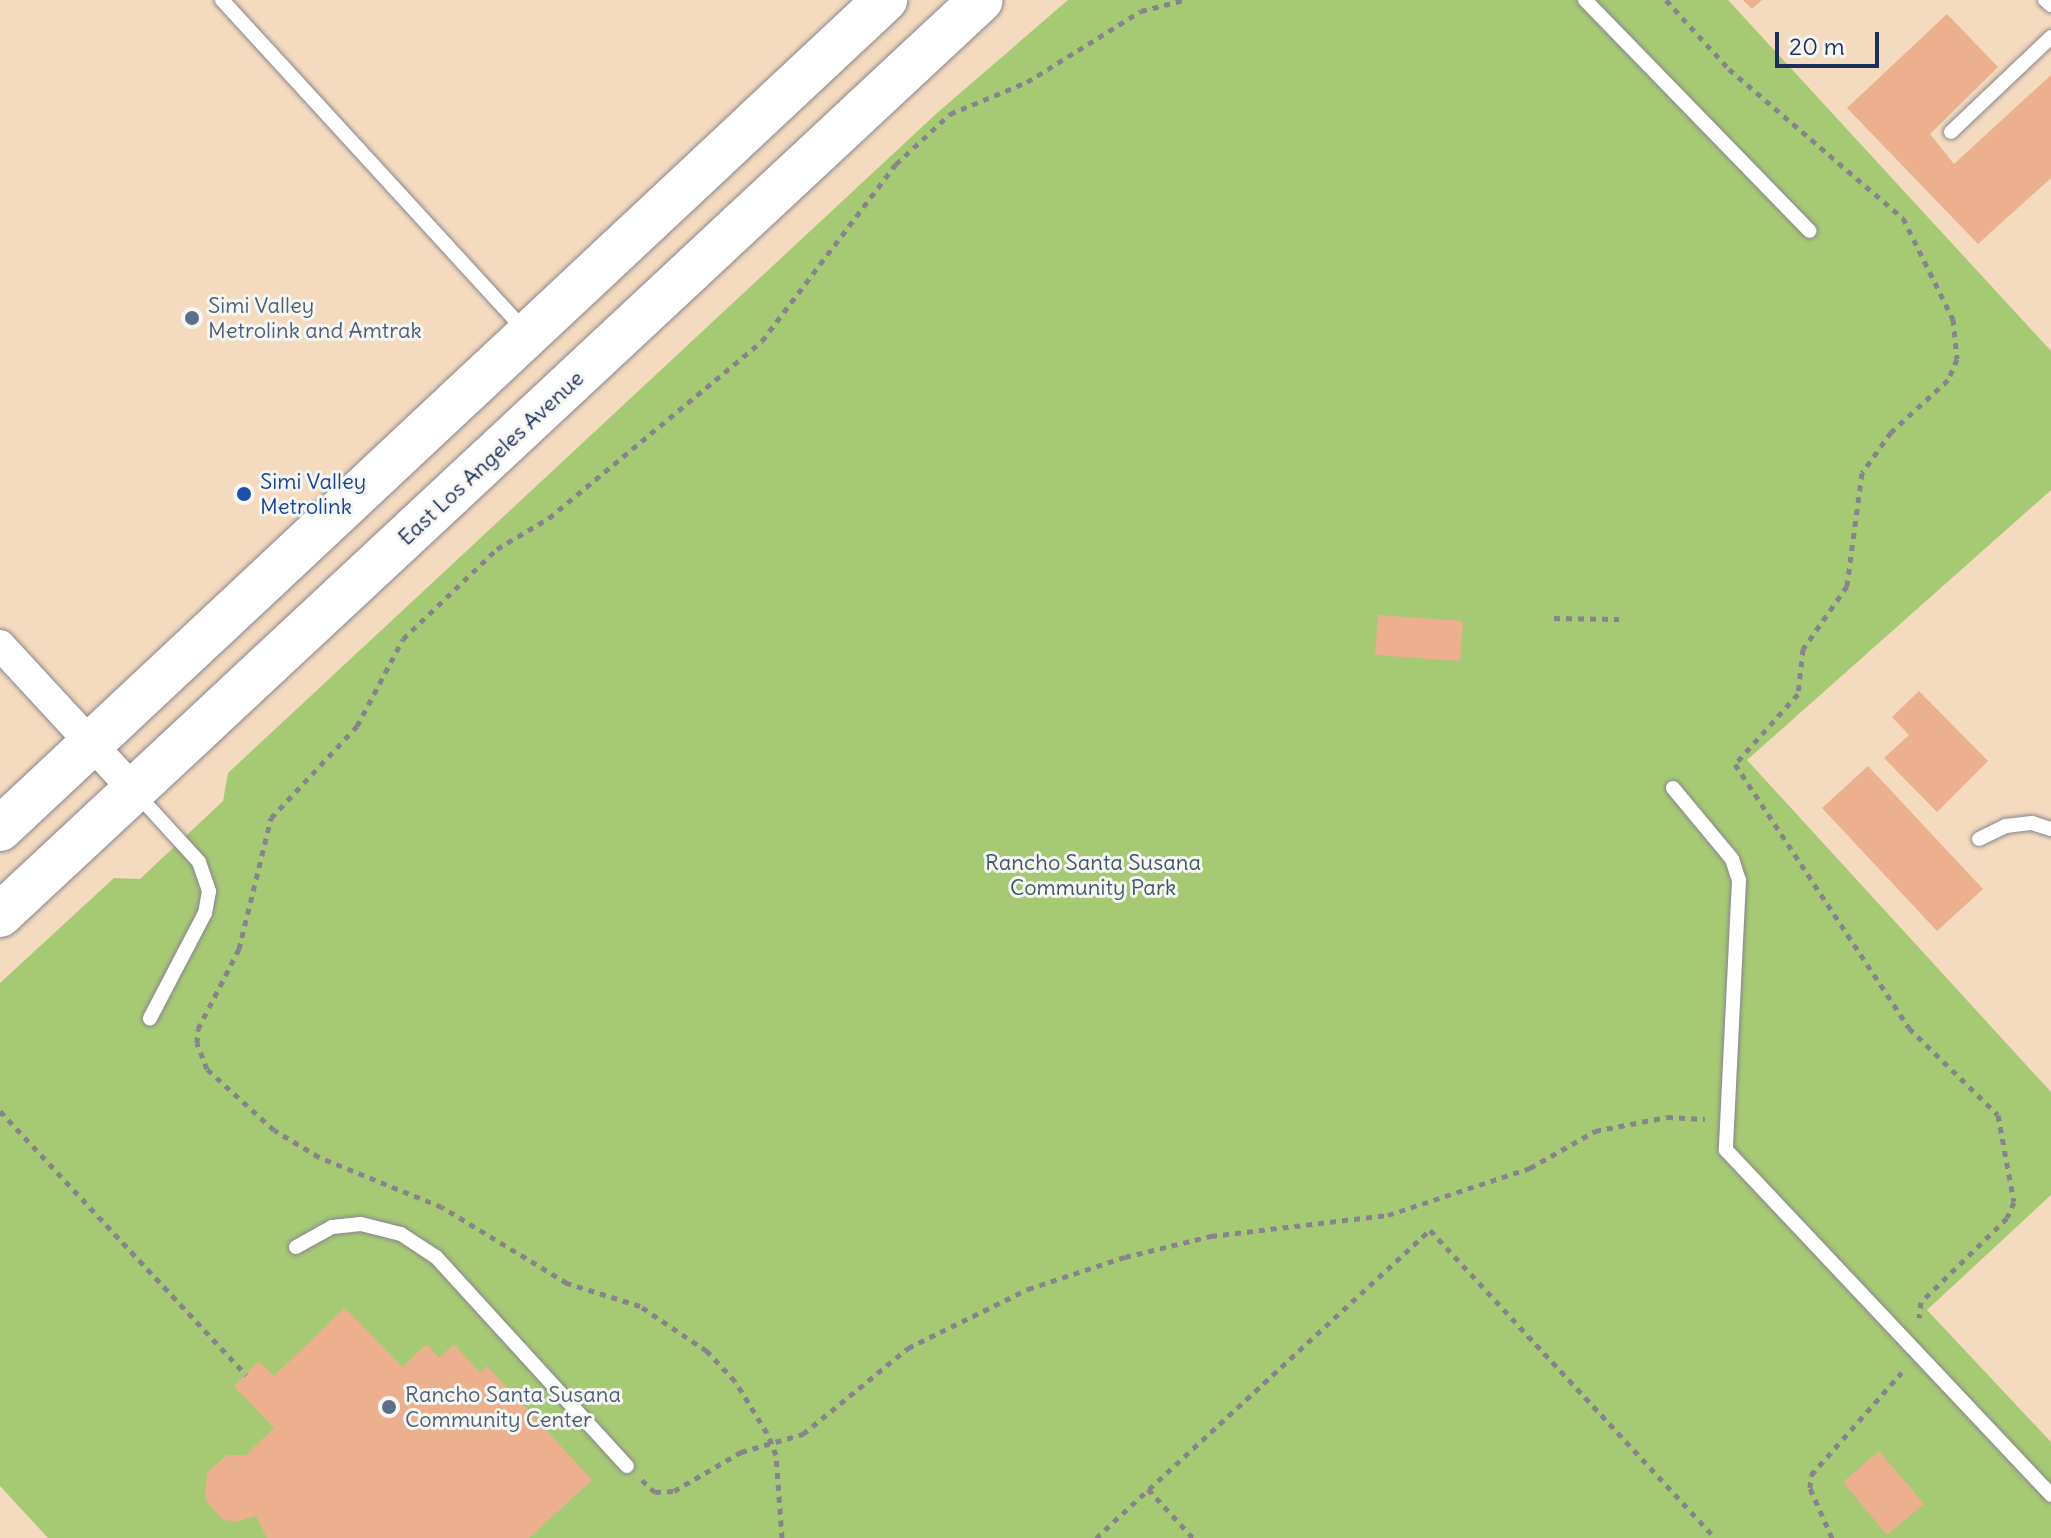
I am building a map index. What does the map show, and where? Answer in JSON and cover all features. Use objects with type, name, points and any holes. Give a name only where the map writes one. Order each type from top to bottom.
[{"type":"main road","points":[[0,829],[530,336],[885,0]]},
{"type":"main road","name":"East Los Angeles Avenue","points":[[0,915],[981,0]]},
{"type":"street","points":[[0,645],[134,790]]},
{"type":"lane","points":[[222,0],[530,336]]},
{"type":"lane","points":[[1585,0],[1810,231]]},
{"type":"lane","points":[[2045,0],[2051,5]]},
{"type":"lane","points":[[1951,132],[2051,37]]},
{"type":"lane","points":[[1673,788],[1732,859],[1739,880],[1726,1150],[2051,1495]]},
{"type":"lane","points":[[134,790],[199,862],[209,891],[205,913],[150,1018]]},
{"type":"lane","points":[[1979,839],[2006,826],[2032,823],[2051,829]]},
{"type":"lane","points":[[296,1247],[332,1227],[361,1224],[401,1234],[436,1257],[627,1466]]},
{"type":"path","points":[[782,1538],[771,1443],[735,1381],[707,1351],[640,1306],[567,1283],[442,1207],[319,1157],[274,1130],[207,1069],[197,1043],[198,1029],[239,949],[271,818],[357,726],[403,639],[497,549],[549,518],[762,341],[896,164],[950,114],[1027,82],[1141,11],[1184,0]]},
{"type":"path","points":[[1666,0],[1729,69],[1903,218],[1953,319],[1957,359],[1948,380],[1891,432],[1862,473],[1847,586],[1803,649],[1798,694],[1735,764],[1909,1028],[1998,1115],[2014,1202],[2007,1218],[1921,1302],[1917,1317],[1927,1327]]},
{"type":"path","points":[[1554,618],[1619,619]]},
{"type":"path","points":[[0,1111],[246,1375]]},
{"type":"path","points":[[627,1466],[655,1492],[674,1491],[741,1452],[822,1424],[908,1348],[1028,1289],[1211,1236],[1388,1215],[1530,1168],[1595,1131],[1667,1117],[1727,1120]]},
{"type":"path","points":[[1096,1538],[1430,1230],[1715,1538]]},
{"type":"path","points":[[1832,1538],[1810,1488],[1811,1475],[1919,1354]]},
{"type":"path","points":[[1148,1489],[1193,1538]]},
{"type":"green space","name":"Rancho Santa Susana Community Park","points":[[1068,0],[1728,0],[2051,351],[2051,490],[1747,760],[2051,1092],[2051,1195],[1927,1310],[2051,1442],[2051,1538],[48,1538],[0,1486],[0,983],[114,878],[140,879],[223,801],[228,773],[937,113]]},
{"type":"building","points":[[1743,0],[1762,0],[1752,9]]},
{"type":"building","points":[[1947,14],[1998,67],[1930,134],[1954,164],[2051,75],[2051,178],[1978,244],[1847,108]]},
{"type":"building","points":[[1378,615],[1463,621],[1460,661],[1375,655]]},
{"type":"building","points":[[1919,691],[1988,761],[1937,812],[1884,758],[1909,735],[1892,717]]},
{"type":"building","points":[[1868,766],[1983,889],[1937,931],[1822,808]]},
{"type":"building","name":"Rancho Santa Susana Community Center","points":[[345,1308],[402,1367],[427,1344],[439,1358],[454,1344],[480,1373],[487,1366],[592,1480],[529,1538],[267,1538],[256,1516],[235,1522],[222,1519],[205,1499],[207,1473],[227,1455],[246,1455],[274,1428],[234,1386],[259,1361],[274,1376]]},
{"type":"building","points":[[1879,1451],[1924,1504],[1887,1535],[1843,1482]]},
{"type":"place","name":"Simi Valley Metrolink and Amtrak","points":[[192,318]]},
{"type":"place","name":"Simi Valley Metrolink","points":[[244,494]]},
{"type":"place","name":"Rancho Santa Susana Community Center","points":[[389,1407]]}]
